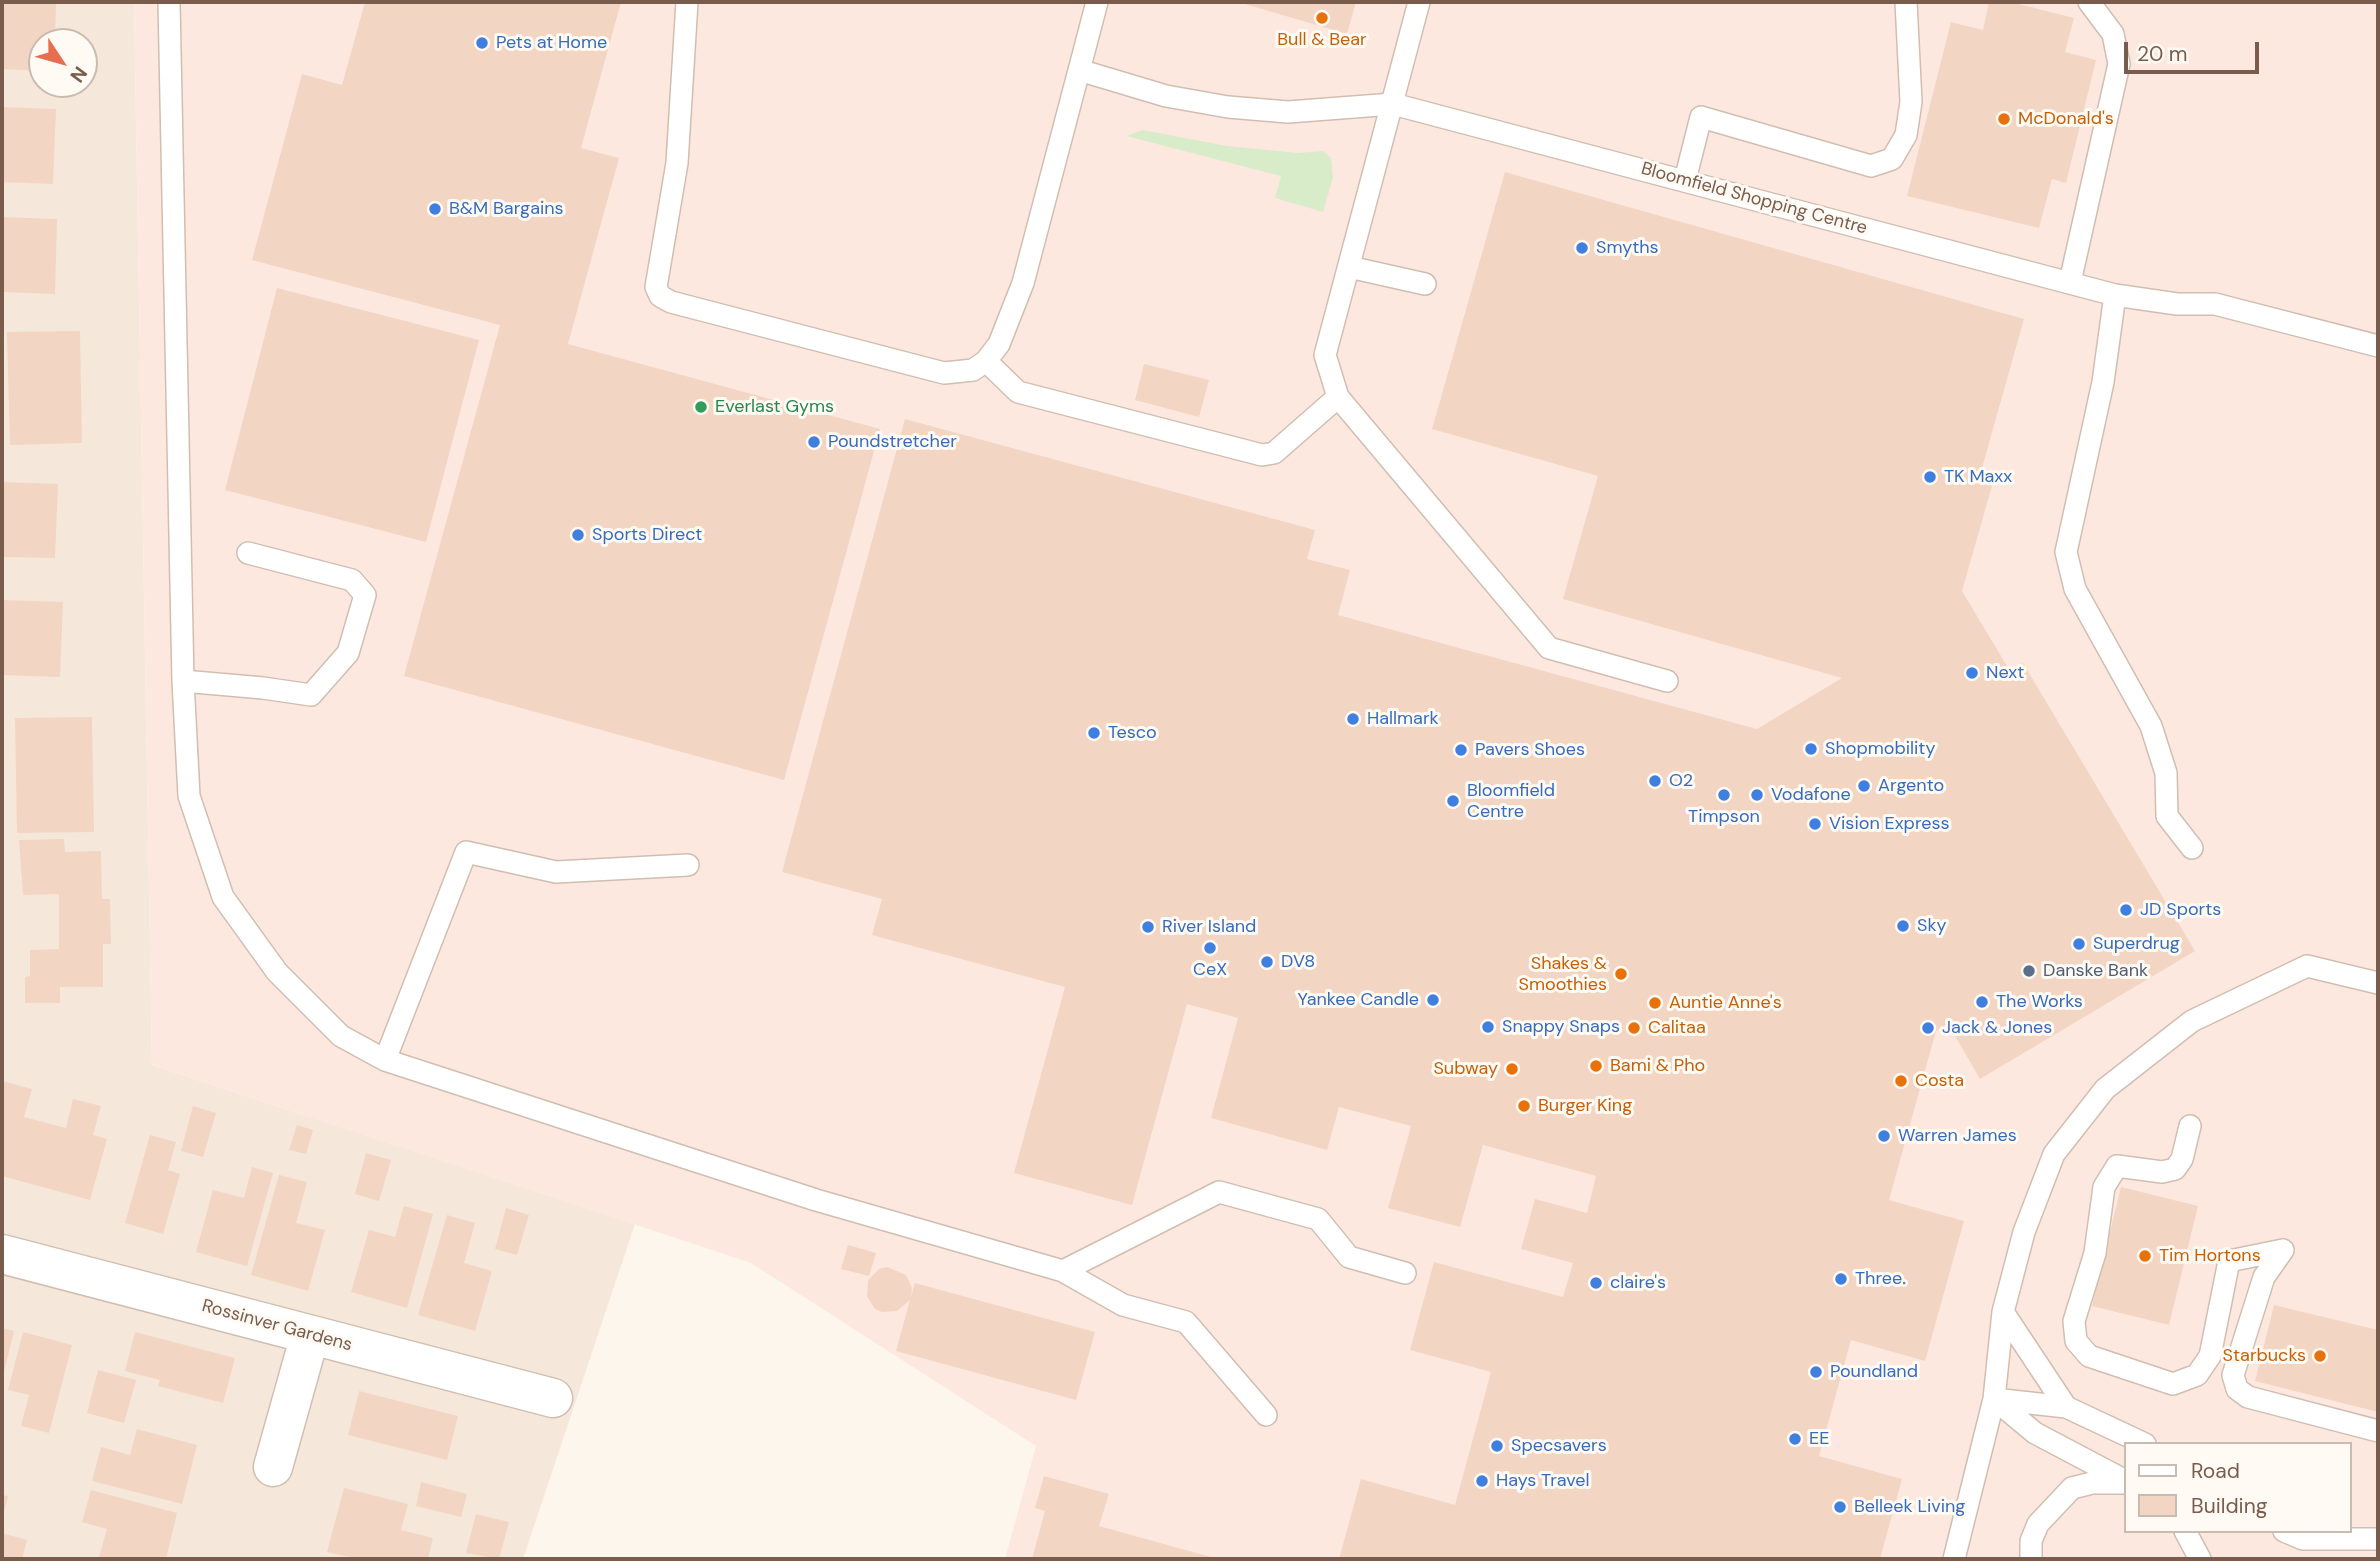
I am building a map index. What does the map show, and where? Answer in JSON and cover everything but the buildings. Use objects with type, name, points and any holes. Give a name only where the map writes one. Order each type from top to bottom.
[{"type":"street","name":"Rossinver Gardens","points":[[2,1254],[553,1398]]},
{"type":"street","points":[[273,1467],[310,1335]]},
{"type":"lane","points":[[169,2],[183,681],[189,796],[223,897],[277,972],[341,1036],[385,1060],[816,1200],[1063,1271],[1123,1305],[1186,1322],[1266,1415]]},
{"type":"lane","points":[[687,2],[677,163],[656,287],[660,296],[671,302],[944,373],[973,370],[986,361],[999,344],[1023,283],[1097,2]]},
{"type":"lane","points":[[1419,2],[1325,355],[1338,397],[1549,648],[1667,681]]},
{"type":"lane","points":[[1685,180],[1701,117],[1871,166],[1892,159],[1906,135],[1912,102],[1906,2]]},
{"type":"lane","points":[[2070,282],[2119,64],[2113,34],[2089,2]]},
{"type":"lane","name":"Bloomfield Shopping Centre","points":[[1079,70],[1166,96],[1228,107],[1288,112],[1393,104],[2115,295],[2176,304],[2215,304],[2378,346]]},
{"type":"lane","points":[[1349,267],[1424,284]]},
{"type":"lane","points":[[2115,295],[2101,394],[2066,552],[2075,589],[2151,726],[2166,773],[2167,816],[2192,848]]},
{"type":"lane","points":[[986,361],[1018,392],[1262,455],[1274,453],[1338,397]]},
{"type":"lane","points":[[183,681],[311,695],[348,653],[365,595],[352,580],[248,553]]},
{"type":"lane","points":[[385,1060],[466,852],[555,872],[688,865]]},
{"type":"lane","points":[[1954,1559],[1994,1399],[2003,1312],[2024,1232],[2054,1154],[2105,1090],[2192,1021],[2307,966],[2378,983]]},
{"type":"lane","points":[[2190,1126],[2182,1159],[2175,1169],[2162,1172],[2117,1166],[2104,1187],[2095,1253],[2074,1321],[2076,1341],[2089,1356],[2173,1384],[2197,1375],[2210,1356],[2230,1261],[2283,1250],[2264,1277],[2233,1375],[2237,1388],[2248,1397],[2378,1432]]},
{"type":"lane","points":[[1063,1271],[1219,1192],[1318,1219],[1349,1257],[1405,1273]]},
{"type":"lane","points":[[2003,1312],[2066,1407]]},
{"type":"lane","points":[[1994,1399],[2066,1407],[2141,1442]]},
{"type":"lane","points":[[1994,1399],[2035,1433],[2124,1481]]},
{"type":"lane","points":[[2031,1559],[2031,1541],[2038,1524],[2073,1488],[2108,1481],[2124,1482]]},
{"type":"lane","points":[[2186,1533],[2200,1559]]},
{"type":"lane","points":[[2289,1533],[2303,1539],[2378,1539]]},
{"type":"shaded area","points":[[2,2],[134,2],[152,1065],[635,1224],[523,1559],[2,1559]]},
{"type":"shaded area","points":[[134,2],[2378,2],[2378,1559],[1005,1559],[1036,1446],[751,1263],[152,1065]]},
{"type":"green space","points":[[1143,130],[1227,146],[1298,153],[1323,151],[1331,158],[1333,178],[1323,212],[1275,198],[1281,176],[1126,136]]},
{"type":"place","name":"Bull & Bear","points":[[1322,18]]},
{"type":"place","name":"Pets at Home","points":[[482,43]]},
{"type":"place","name":"McDonald's","points":[[2004,119]]},
{"type":"place","name":"B&M Bargains","points":[[435,209]]},
{"type":"place","name":"Smyths","points":[[1582,248]]},
{"type":"place","name":"Everlast Gyms","points":[[701,407]]},
{"type":"place","name":"Poundstretcher","points":[[814,442]]},
{"type":"place","name":"TK Maxx","points":[[1930,477]]},
{"type":"place","name":"Sports Direct","points":[[578,535]]},
{"type":"place","name":"Next","points":[[1972,673]]},
{"type":"place","name":"Hallmark","points":[[1353,719]]},
{"type":"place","name":"Tesco","points":[[1094,733]]},
{"type":"place","name":"Shopmobility","points":[[1811,749]]},
{"type":"place","name":"Pavers Shoes","points":[[1461,750]]},
{"type":"place","name":"O2","points":[[1655,781]]},
{"type":"place","name":"Argento","points":[[1864,786]]},
{"type":"place","name":"Timpson","points":[[1724,795]]},
{"type":"place","name":"Vodafone","points":[[1757,795]]},
{"type":"place","name":"Bloomfield Centre","points":[[1453,801]]},
{"type":"place","name":"Vision Express","points":[[1815,824]]},
{"type":"place","name":"JD Sports","points":[[2126,910]]},
{"type":"place","name":"Sky","points":[[1903,926]]},
{"type":"place","name":"River Island","points":[[1148,927]]},
{"type":"place","name":"Superdrug","points":[[2079,944]]},
{"type":"place","name":"CeX","points":[[1210,948]]},
{"type":"place","name":"DV8","points":[[1267,962]]},
{"type":"place","name":"Danske Bank","points":[[2029,971]]},
{"type":"place","name":"Shakes & Smoothies","points":[[1621,974]]},
{"type":"place","name":"Yankee Candle","points":[[1433,1000]]},
{"type":"place","name":"The Works","points":[[1982,1002]]},
{"type":"place","name":"Auntie Anne's","points":[[1655,1003]]},
{"type":"place","name":"Snappy Snaps","points":[[1488,1027]]},
{"type":"place","name":"Calitaa","points":[[1634,1028]]},
{"type":"place","name":"Jack & Jones","points":[[1928,1028]]},
{"type":"place","name":"Bami & Pho","points":[[1596,1066]]},
{"type":"place","name":"Subway","points":[[1512,1069]]},
{"type":"place","name":"Costa","points":[[1901,1081]]},
{"type":"place","name":"Burger King","points":[[1524,1106]]},
{"type":"place","name":"Warren James","points":[[1884,1136]]},
{"type":"place","name":"Tim Hortons","points":[[2145,1256]]},
{"type":"place","name":"Three.","points":[[1841,1279]]},
{"type":"place","name":"claire's","points":[[1596,1283]]},
{"type":"place","name":"Starbucks","points":[[2320,1356]]},
{"type":"place","name":"Poundland","points":[[1816,1372]]},
{"type":"place","name":"EE","points":[[1795,1439]]},
{"type":"place","name":"Specsavers","points":[[1497,1446]]},
{"type":"place","name":"Hays Travel","points":[[1482,1481]]},
{"type":"place","name":"Belleek Living","points":[[1840,1507]]}]
